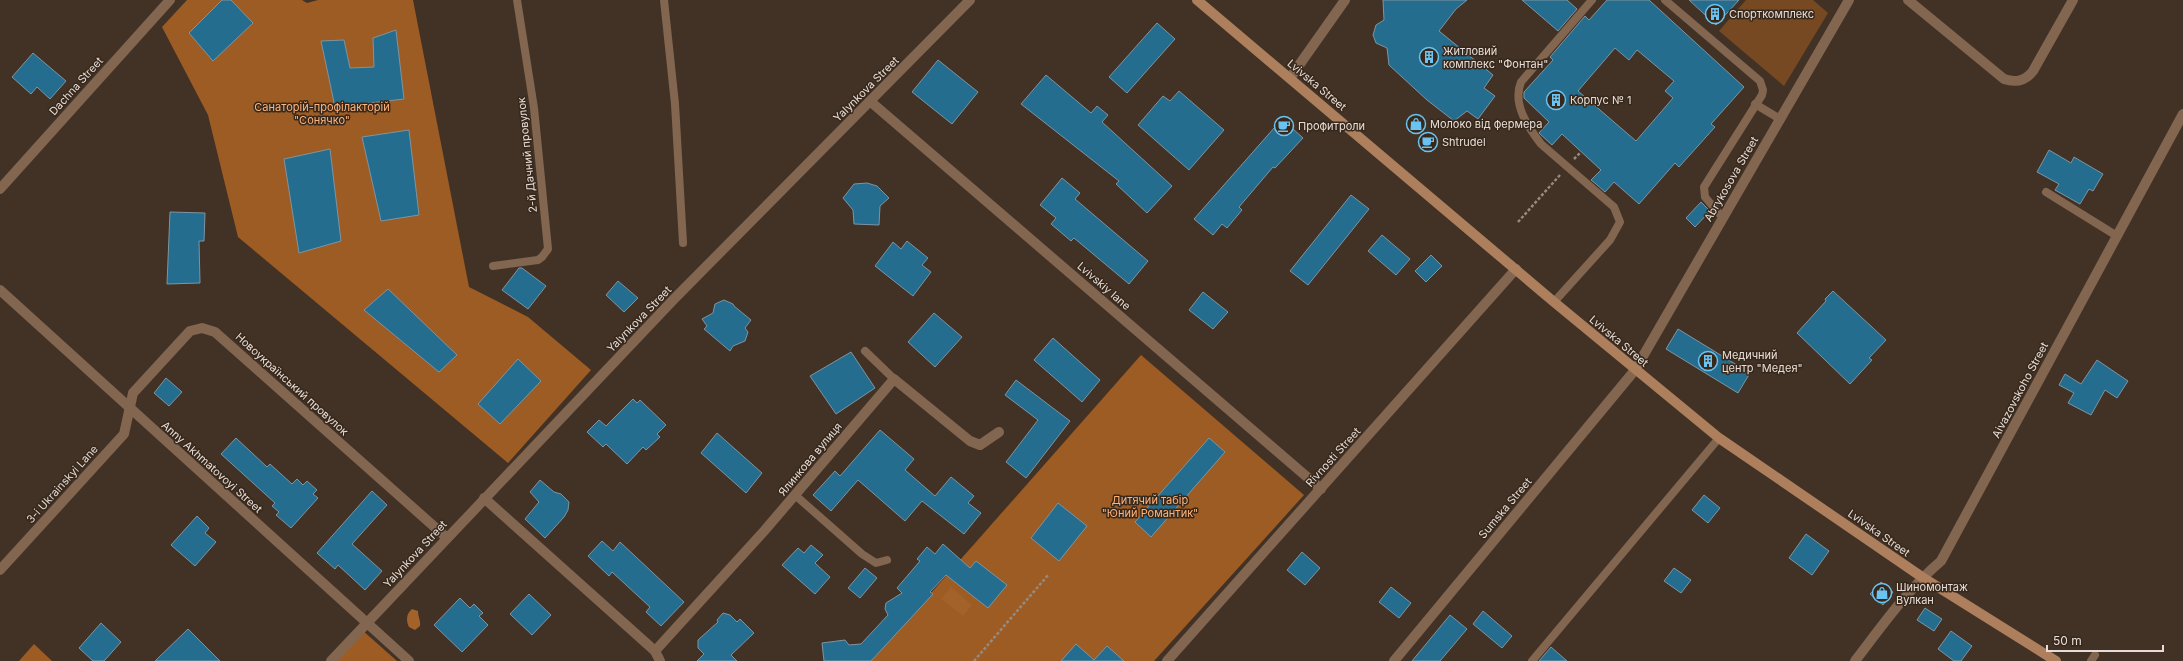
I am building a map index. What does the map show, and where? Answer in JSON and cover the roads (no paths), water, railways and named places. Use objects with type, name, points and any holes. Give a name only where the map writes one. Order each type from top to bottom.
[{"type":"main road","name":"Lvivska Street","points":[[1197,0],[1635,370],[1720,438],[1922,577],[2056,661]]},
{"type":"street","name":"Dachna Street","points":[[0,189],[170,0]]},
{"type":"street","name":"Yalynkova Street","points":[[331,661],[674,299],[871,102],[970,0]]},
{"type":"street","points":[[1290,78],[1345,0]]},
{"type":"street","name":"Abrykosova Street","points":[[1635,370],[1849,0]]},
{"type":"street","points":[[1908,0],[2004,80],[2017,82],[2023,80],[2033,71],[2073,0]]},
{"type":"street","name":"Lvivskiy lane","points":[[871,102],[1321,489]]},
{"type":"street","name":"Aivazovskoho Street","points":[[1855,661],[1922,577],[1941,561],[2183,114]]},
{"type":"street","name":"Rivnosti Street","points":[[1167,661],[1516,269]]},
{"type":"street","name":"Anny Akhmatovoyi Street","points":[[0,290],[409,661]]},
{"type":"street","name":"Новоукраїнський провулок","points":[[129,408],[132,393],[190,331],[202,328],[209,329],[215,332],[447,538]]},
{"type":"street","name":"Sumska Street","points":[[1394,661],[1635,370]]},
{"type":"street","points":[[894,379],[970,441],[980,445],[999,432]]},
{"type":"street","name":"Ялинкова вулиця","points":[[655,651],[795,495],[894,379]]},
{"type":"street","name":"3-i Ukrainskyi Lane","points":[[0,570],[124,434],[129,408]]},
{"type":"street","points":[[484,498],[655,651],[660,661]]},
{"type":"lane","name":"2-й Дачний провулок","points":[[493,266],[538,260],[548,248],[534,108],[517,0]]},
{"type":"lane","points":[[664,0],[675,104],[682,243]]},
{"type":"lane","points":[[1554,302],[1610,240],[1620,222],[1614,207],[1541,144],[1531,131],[1520,106],[1519,89],[1521,82],[1592,0]]},
{"type":"lane","points":[[1665,0],[1760,81],[1763,90],[1762,95],[1704,187],[1705,197],[1723,218]]},
{"type":"lane","points":[[1755,104],[1780,119]]},
{"type":"lane","points":[[2046,192],[2117,236]]},
{"type":"lane","points":[[865,351],[894,379]]},
{"type":"lane","points":[[1532,661],[1720,438]]},
{"type":"lane","points":[[795,495],[862,554],[876,562],[887,560]]},
{"type":"place","name":"Спорткомплекс","points":[[1715,14]]},
{"type":"place","name":"Житловий комплекс \"Фонтан\"","points":[[1429,57]]},
{"type":"place","name":"Корпус № 1","points":[[1556,100]]},
{"type":"place","name":"Молоко від фермера","points":[[1416,124]]},
{"type":"place","name":"Профитроли","points":[[1284,126]]},
{"type":"place","name":"Shtrudel","points":[[1428,142]]},
{"type":"place","name":"Медичний центр \"Медея\"","points":[[1708,361]]},
{"type":"place","name":"Шиномонтаж Вулкан","points":[[1882,593]]},
{"type":"park label","name":"Санаторій-профілакторій \"Сонячко\"","points":[[322,113]]},
{"type":"park label","name":"Дитячий табір \"Юний Романтик\"","points":[[1150,506]]}]
